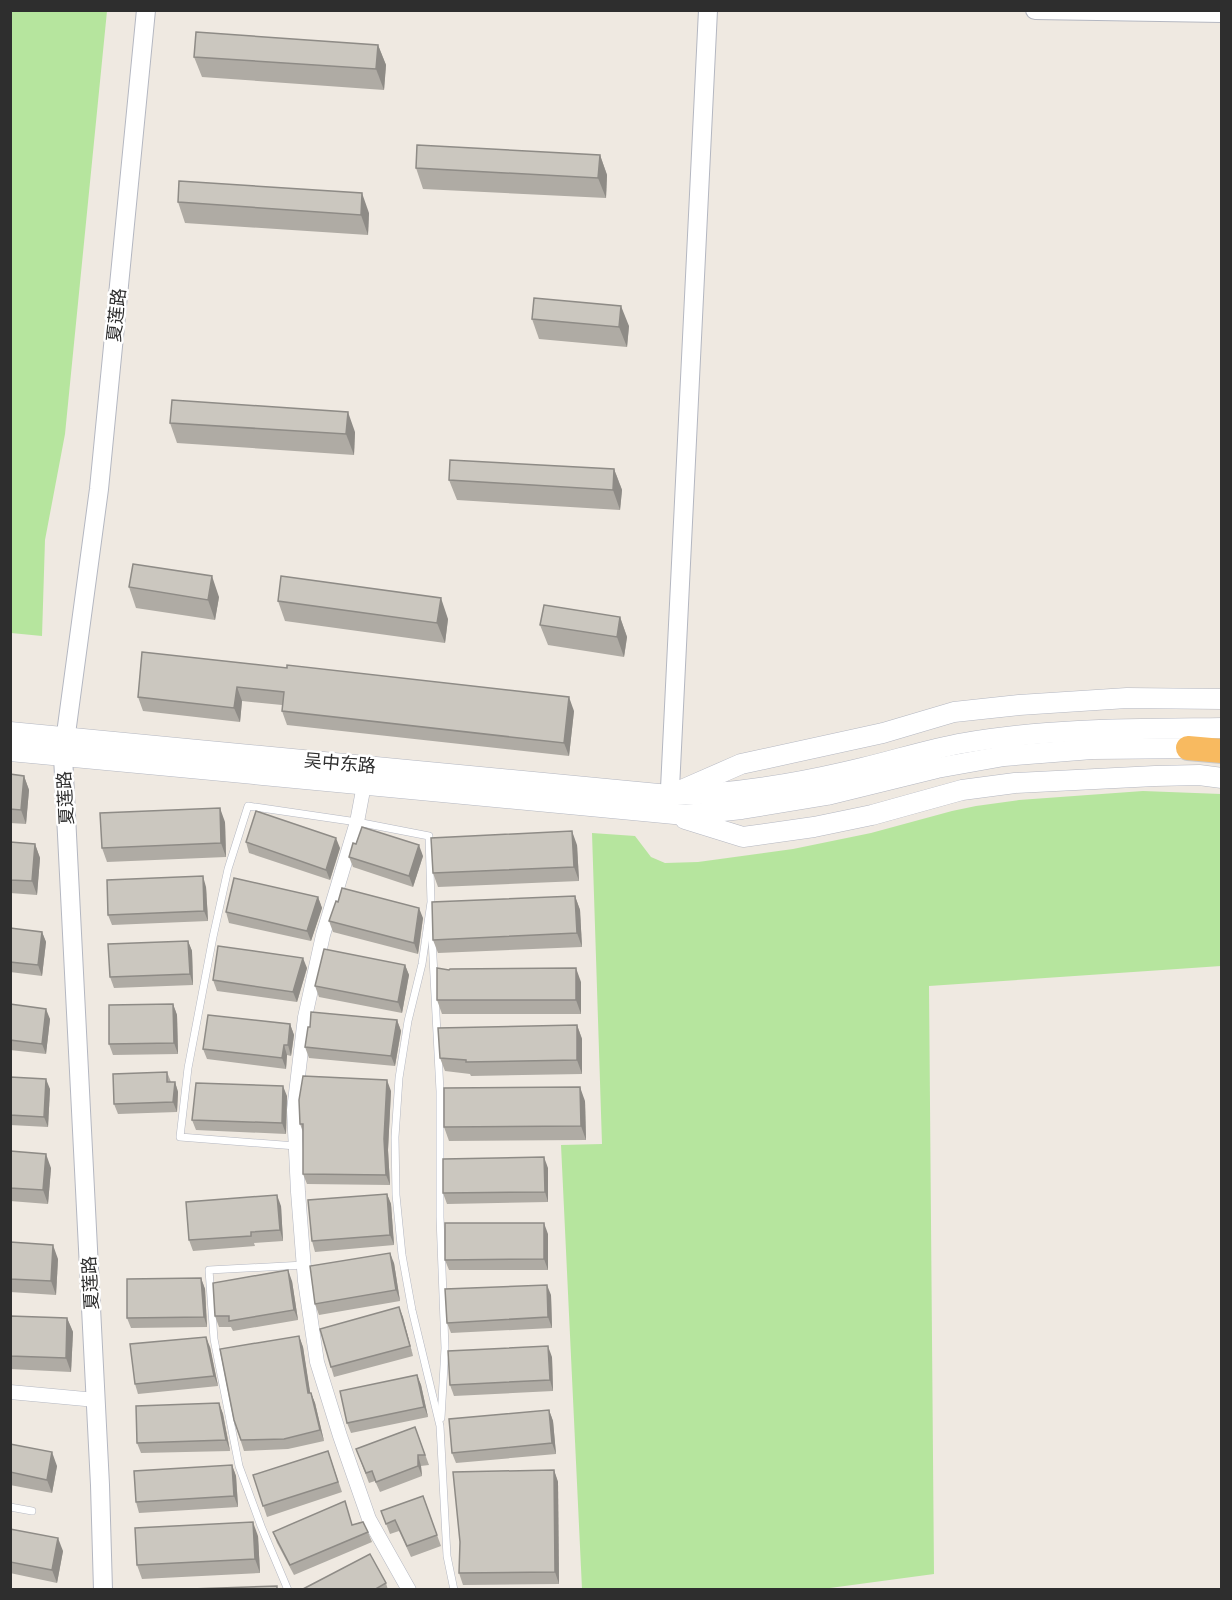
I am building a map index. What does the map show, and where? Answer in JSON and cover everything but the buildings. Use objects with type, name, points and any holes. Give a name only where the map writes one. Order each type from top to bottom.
[{"type":"highway","points":[[1188,748],[1221,749]]},
{"type":"main road","points":[[669,805],[741,764],[874,735],[954,712],[1127,698],[1221,699]]},
{"type":"main road","points":[[669,805],[711,794],[964,752],[1050,732],[1221,728]]},
{"type":"main road","name":"吴中东路","points":[[10,732],[64,747],[364,785],[669,805]]},
{"type":"main road","name":"吴中东路","points":[[10,751],[64,747],[669,805]]},
{"type":"main road","points":[[964,752],[1188,748]]},
{"type":"main road","points":[[669,805],[743,837],[814,827],[872,815],[962,790],[1015,783],[1155,776],[1199,775],[1221,778]]},
{"type":"street","name":"夏莲路","points":[[103,1590],[64,747],[99,489],[146,10]]},
{"type":"street","points":[[669,805],[708,10]]},
{"type":"street","points":[[1035,10],[1221,13]]},
{"type":"street","points":[[364,785],[357,822],[323,935],[305,1017],[294,1110],[296,1146],[304,1265],[317,1362],[369,1519],[409,1590]]},
{"type":"street","points":[[10,1392],[96,1400]]},
{"type":"lane","points":[[296,1146],[180,1137],[188,1068],[228,869],[248,806],[357,822],[429,836],[440,1092],[440,1217],[445,1348],[440,1426],[447,1556],[454,1590]]},
{"type":"lane","points":[[431,902],[422,964],[408,1021],[399,1078],[394,1137],[396,1195],[402,1255],[411,1310],[440,1426]]},
{"type":"lane","points":[[288,1590],[239,1466],[214,1339],[209,1270],[304,1265]]},
{"type":"lane","points":[[10,1507],[32,1511]]},
{"type":"green space","points":[[10,11],[107,11],[65,434],[45,540],[42,636],[11,633]]},
{"type":"green space","points":[[1143,791],[1221,794],[1221,966],[929,986],[934,1574],[815,1590],[582,1589],[561,1145],[602,1144],[592,833],[635,836],[651,857],[665,863],[698,862],[793,849],[871,833],[976,806],[1019,800]]}]
